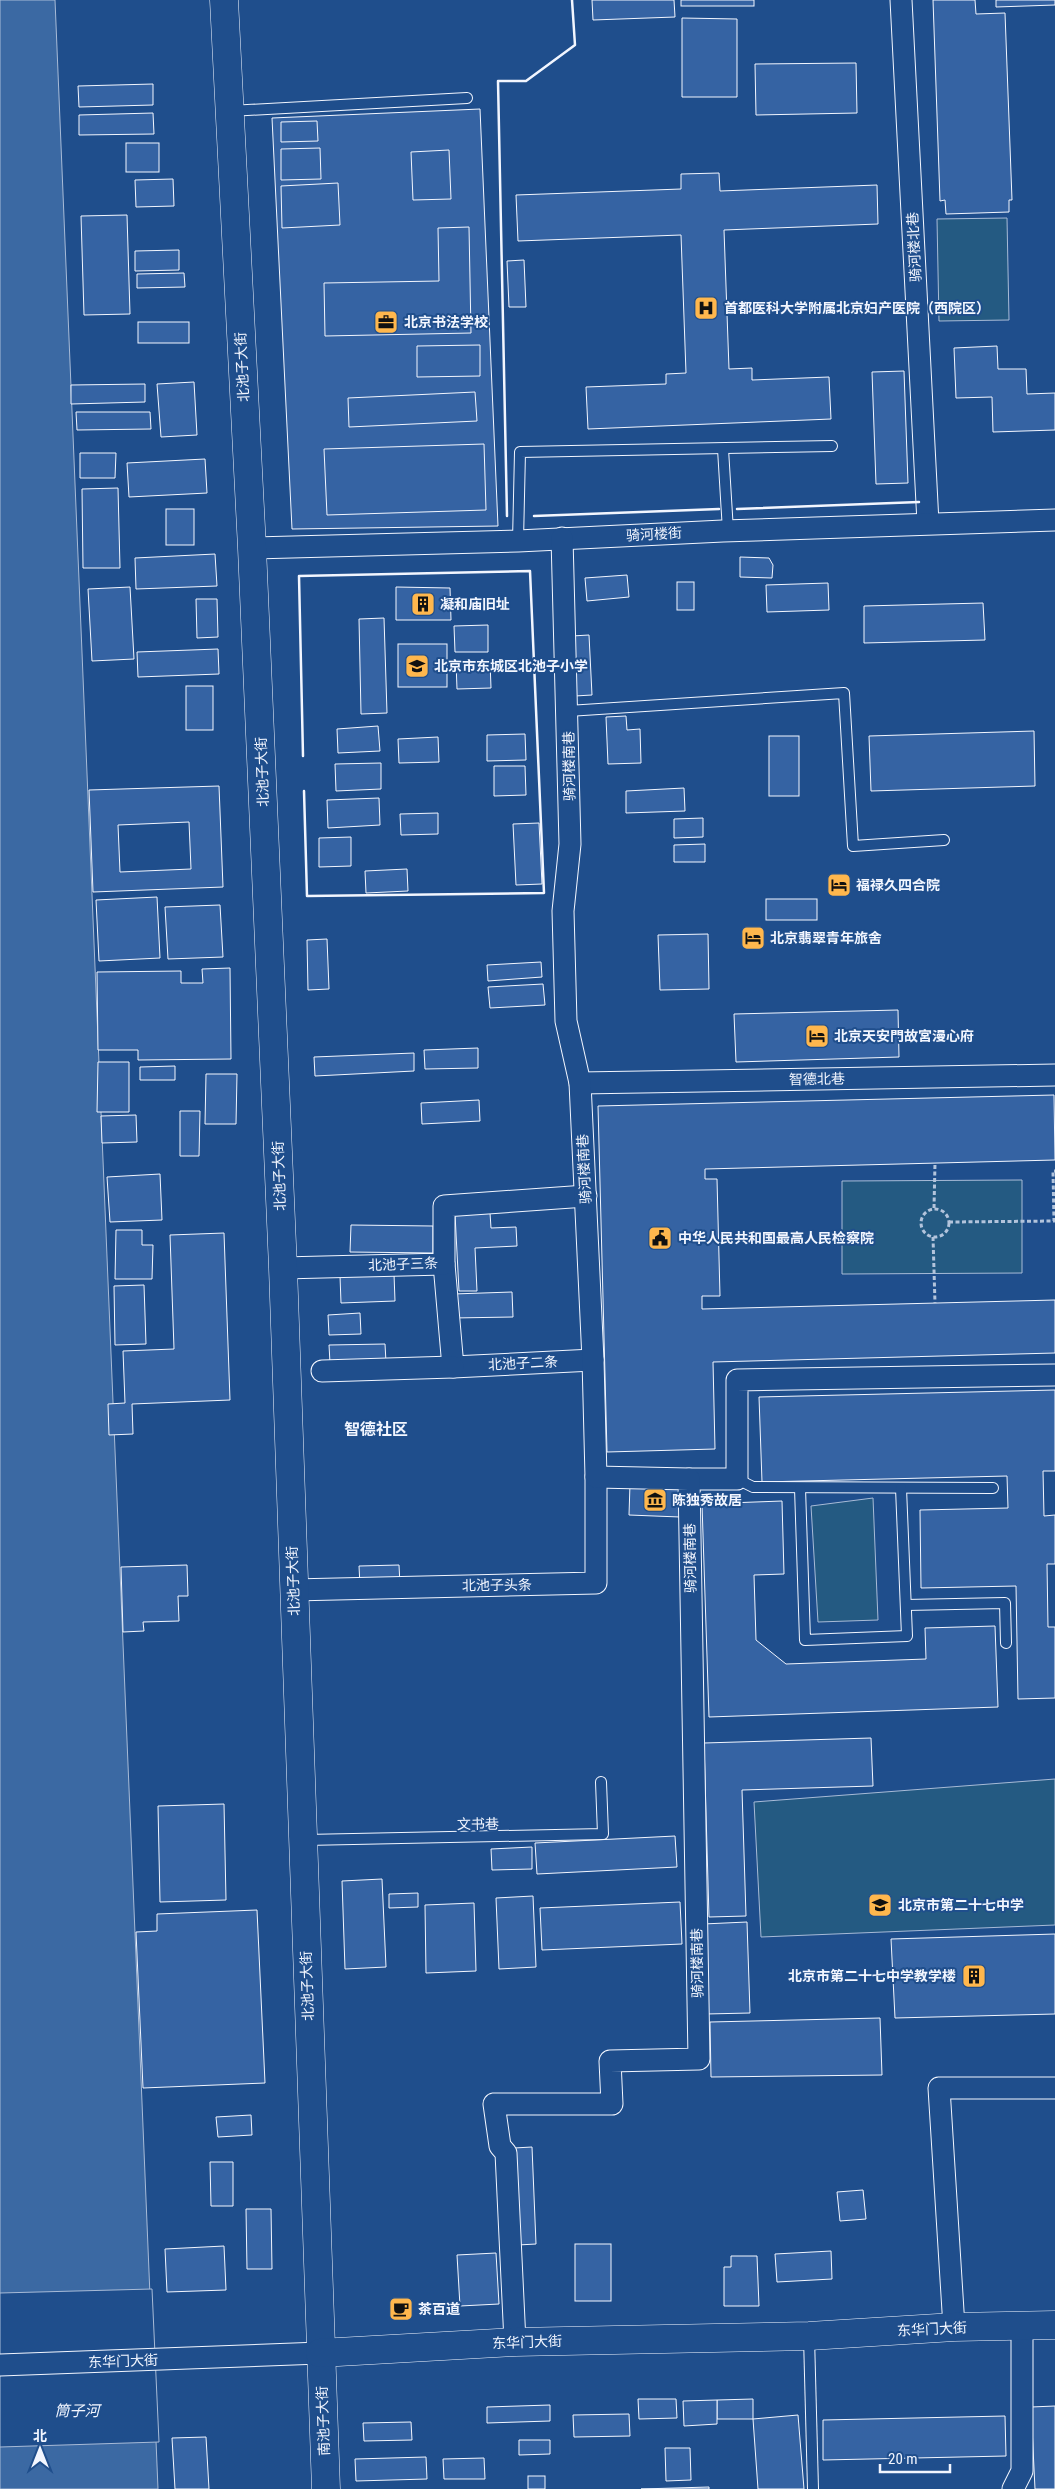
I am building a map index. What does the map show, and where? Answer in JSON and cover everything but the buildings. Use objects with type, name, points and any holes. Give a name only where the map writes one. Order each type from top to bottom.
[{"type":"street","name":"北池子大街","points":[[224,0],[252,548],[283,1268],[320,2353]]},
{"type":"street","name":"骑河楼北巷","points":[[900,0],[928,523]]},
{"type":"street","name":"骑河楼街","points":[[252,548],[518,542],[728,530],[1055,520]]},
{"type":"street","name":"骑河楼南巷","points":[[562,538],[570,844],[562,911],[566,1021],[580,1084],[594,1360],[596,1477]]},
{"type":"street","name":"智德北巷","points":[[580,1084],[1055,1075]]},
{"type":"street","name":"北池子三条","points":[[283,1268],[444,1264],[444,1206],[586,1196]]},
{"type":"street","points":[[444,1264],[453,1367]]},
{"type":"street","name":"北池子二条","points":[[322,1371],[594,1360]]},
{"type":"street","points":[[596,1477],[737,1479],[737,1380],[1055,1375]]},
{"type":"street","name":"北池子头条","points":[[293,1590],[596,1583],[596,1477]]},
{"type":"street","name":"骑河楼南巷","points":[[515,2342],[506,2154],[500,2146],[494,2104],[612,2104],[610,2061],[699,2059],[689,1479]]},
{"type":"street","points":[[954,2327],[939,2088],[1055,2088]]},
{"type":"street","name":"东华门大街","points":[[0,2365],[320,2353],[515,2342],[809,2336],[954,2327],[1055,2325]]},
{"type":"street","points":[[1013,2489],[1022,2471],[1022,2327]]},
{"type":"street","name":"南池子大街","points":[[320,2353],[326,2489]]},
{"type":"lane","points":[[229,111],[467,98]]},
{"type":"lane","points":[[518,542],[520,452],[832,446]]},
{"type":"lane","points":[[724,449],[728,530]]},
{"type":"lane","points":[[568,711],[844,693],[854,846],[944,840]]},
{"type":"lane","points":[[737,1479],[753,1487],[993,1488]]},
{"type":"lane","points":[[800,1488],[805,1640],[907,1636],[901,1488]]},
{"type":"lane","points":[[906,1605],[1005,1603],[1006,1643]]},
{"type":"lane","name":"文书巷","points":[[302,1840],[603,1834],[601,1782]]},
{"type":"lane","points":[[809,2336],[813,2489]]},
{"type":"path","points":[[934,1163],[934,1208]]},
{"type":"path","points":[[949,1222],[1054,1221],[1052,1171],[1055,1171]]},
{"type":"path","points":[[934,1208],[943,1211],[949,1222],[946,1232],[933,1237],[924,1233],[920,1224],[926,1212],[934,1208]]},
{"type":"path","points":[[933,1237],[935,1303]]},
{"type":"shaded area","points":[[1007,218],[1009,320],[939,321],[937,219]]},
{"type":"shaded area","points":[[1022,1180],[1022,1273],[842,1274],[842,1181]]},
{"type":"shaded area","points":[[873,1498],[878,1620],[818,1622],[811,1506]]},
{"type":"shaded area","points":[[1055,1779],[1055,1925],[761,1937],[754,1802]]},
{"type":"water","name":"筒子河","points":[[0,0],[55,0],[158,2489],[0,2489]]},
{"type":"pier","points":[[152,2289],[159,2442],[0,2447],[0,2293]]},
{"type":"wall","points":[[507,516],[498,81],[526,81],[575,45],[572,0]]},
{"type":"wall","points":[[737,509],[919,502]]},
{"type":"wall","points":[[534,516],[719,509]]},
{"type":"wall","points":[[303,756],[299,576],[530,571],[544,893],[307,896],[304,791]]},
{"type":"place","name":"首都医科大学附属北京妇产医院（西院区）","points":[[706,308]]},
{"type":"place","name":"北京书法学校","points":[[386,322]]},
{"type":"place","name":"凝和庙旧址","points":[[423,604]]},
{"type":"place","name":"北京市东城区北池子小学","points":[[417,666]]},
{"type":"place","name":"福禄久四合院","points":[[839,885]]},
{"type":"place","name":"北京翡翠青年旅舍","points":[[753,938]]},
{"type":"place","name":"北京天安門故宮漫心府","points":[[817,1036]]},
{"type":"place","name":"中华人民共和国最高人民检察院","points":[[660,1238]]},
{"type":"place","name":"陈独秀故居","points":[[655,1500]]},
{"type":"place","name":"北京市第二十七中学","points":[[880,1905]]},
{"type":"place","name":"北京市第二十七中学教学楼","points":[[974,1976]]},
{"type":"place","name":"茶百道","points":[[401,2309]]},
{"type":"district","name":"智德社区","points":[[376,1429]]}]
